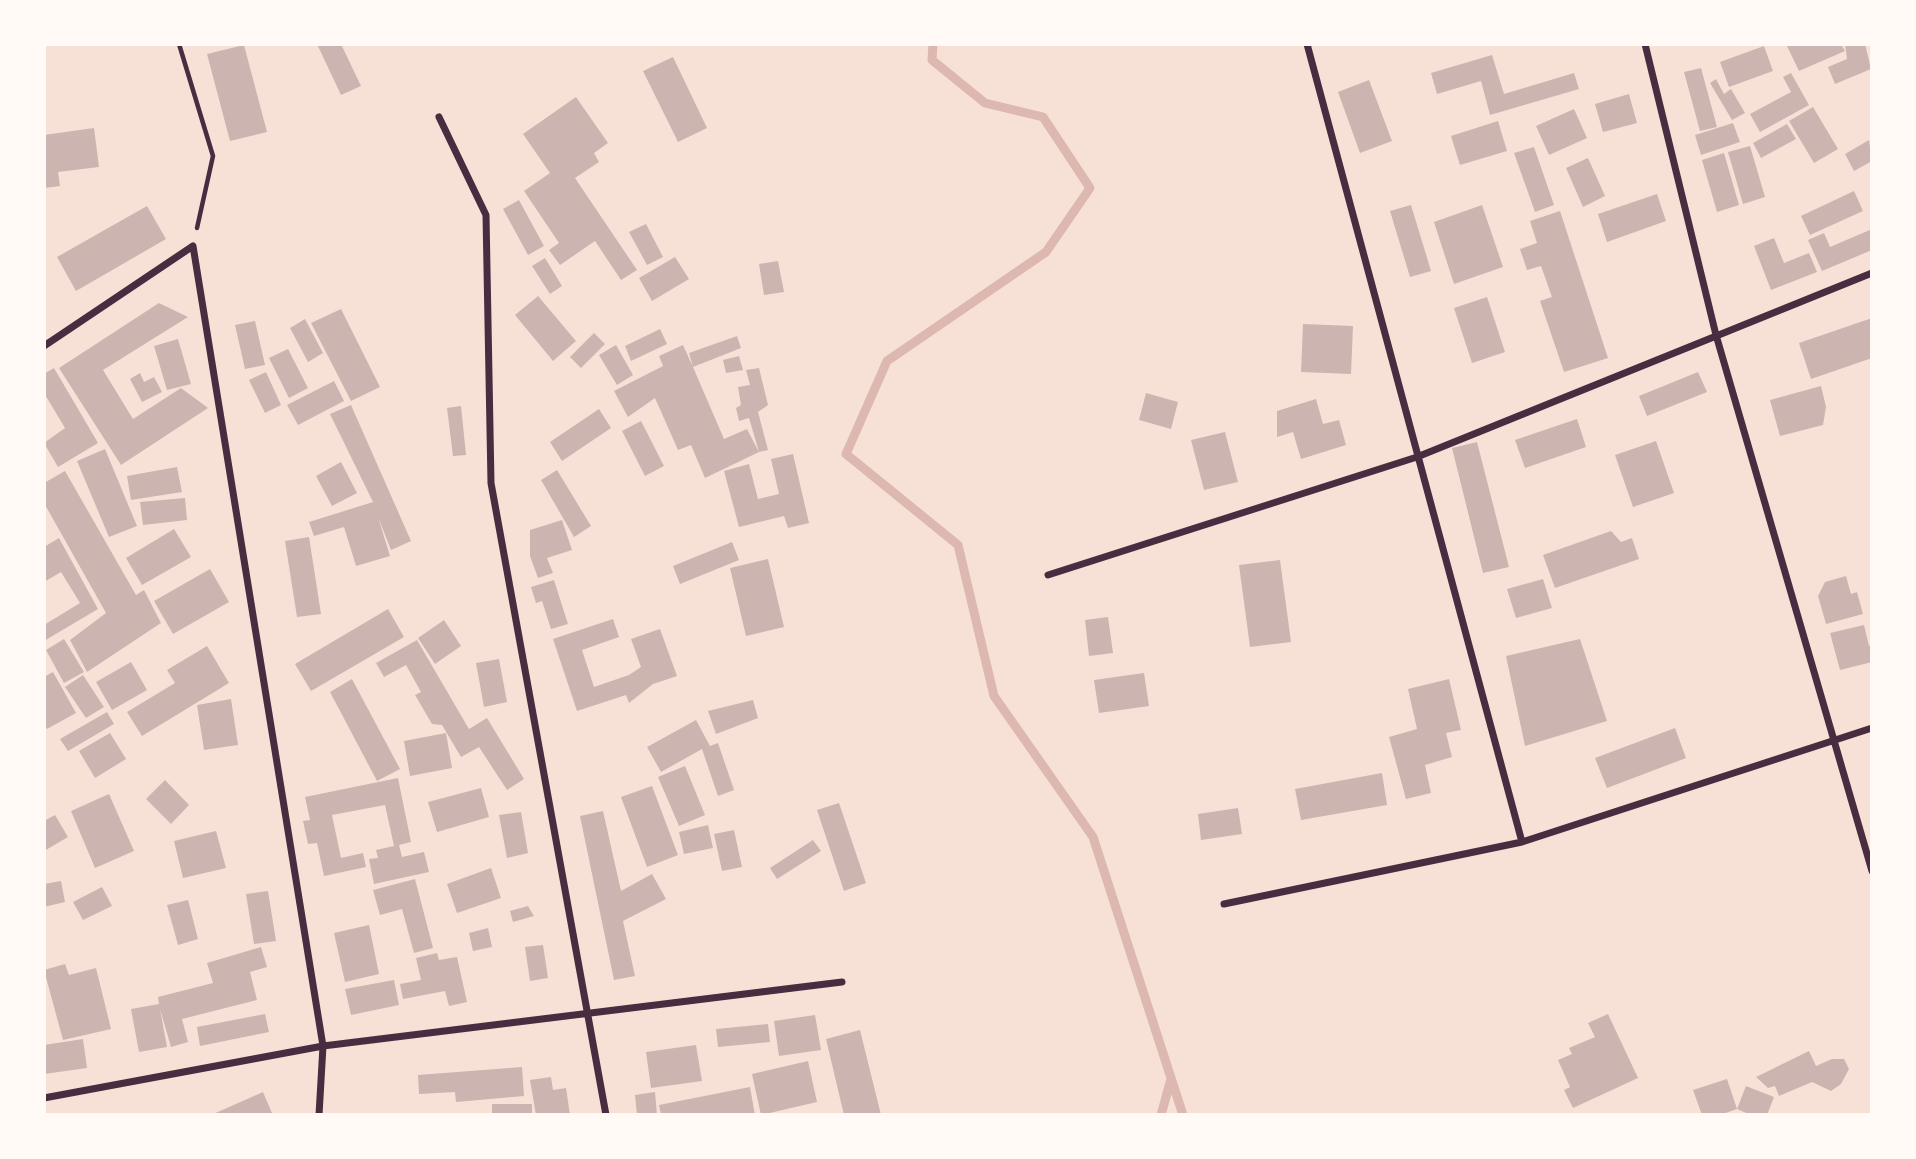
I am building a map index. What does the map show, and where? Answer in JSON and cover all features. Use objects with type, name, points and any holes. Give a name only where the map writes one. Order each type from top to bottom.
[{"type":"street","points":[[1307,44],[1522,842]]},
{"type":"street","points":[[1645,44],[1716,335],[1872,871]]},
{"type":"street","points":[[439,117],[485,215],[491,483],[606,1115]]},
{"type":"street","points":[[44,346],[192,246],[323,1046],[319,1115]]},
{"type":"street","points":[[1048,575],[1418,457],[1872,273]]},
{"type":"street","points":[[1224,904],[1522,842],[1872,728]]},
{"type":"street","points":[[44,1097],[323,1046],[842,982]]},
{"type":"path","points":[[179,44],[213,156],[192,246]]},
{"type":"building","points":[[317,44],[341,44],[361,86],[341,95]]},
{"type":"building","points":[[1786,44],[1841,44],[1845,51],[1799,71]]},
{"type":"building","points":[[1845,44],[1865,44],[1871,69],[1835,84],[1828,67],[1847,59]]},
{"type":"building","points":[[244,45],[267,132],[230,141],[207,54]]},
{"type":"building","points":[[1764,46],[1773,71],[1729,87],[1720,62]]},
{"type":"building","points":[[1492,55],[1504,94],[1574,73],[1579,89],[1490,115],[1481,81],[1437,94],[1431,73]]},
{"type":"building","points":[[673,57],[707,128],[678,142],[643,71]]},
{"type":"building","points":[[1701,68],[1717,127],[1700,131],[1684,72]]},
{"type":"building","points":[[1791,73],[1809,105],[1760,132],[1750,114],[1791,92],[1783,77]]},
{"type":"building","points":[[1716,79],[1724,94],[1731,89],[1745,113],[1732,120],[1710,83]]},
{"type":"building","points":[[1369,80],[1392,141],[1360,153],[1338,92]]},
{"type":"building","points":[[1629,94],[1637,123],[1603,132],[1595,104]]},
{"type":"building","points":[[576,97],[608,143],[594,153],[599,162],[575,178],[637,270],[621,280],[595,241],[560,265],[549,250],[559,243],[524,191],[550,173],[523,134]]},
{"type":"building","points":[[1813,107],[1838,149],[1814,163],[1789,121]]},
{"type":"building","points":[[1574,109],[1587,138],[1549,155],[1536,126]]},
{"type":"building","points":[[1498,121],[1507,151],[1460,165],[1451,136]]},
{"type":"building","points":[[1733,123],[1740,142],[1701,155],[1695,135]]},
{"type":"building","points":[[1787,124],[1796,139],[1761,158],[1753,143]]},
{"type":"building","points":[[94,128],[99,167],[58,172],[60,186],[44,188],[44,135]]},
{"type":"building","points":[[1869,140],[1872,161],[1854,171],[1845,154]]},
{"type":"building","points":[[1750,146],[1765,197],[1743,204],[1728,152]]},
{"type":"building","points":[[1534,147],[1554,205],[1535,212],[1514,153]]},
{"type":"building","points":[[1724,153],[1739,205],[1717,212],[1702,160]]},
{"type":"building","points":[[1588,158],[1605,196],[1583,207],[1566,168]]},
{"type":"building","points":[[1854,191],[1863,211],[1810,235],[1801,216]]},
{"type":"building","points":[[1657,194],[1666,221],[1607,242],[1598,214]]},
{"type":"building","points":[[519,200],[544,246],[528,255],[503,209]]},
{"type":"building","points":[[1411,205],[1431,271],[1410,277],[1390,211]]},
{"type":"building","points":[[1482,205],[1503,267],[1454,284],[1434,222]]},
{"type":"building","points":[[147,206],[166,239],[76,291],[57,257]]},
{"type":"building","points":[[1560,211],[1608,358],[1564,372],[1540,301],[1552,297],[1541,266],[1527,270],[1520,249],[1537,243],[1530,221]]},
{"type":"building","points":[[646,224],[663,257],[647,265],[629,232]]},
{"type":"building","points":[[1872,229],[1872,250],[1822,271],[1808,240],[1824,233],[1830,247]]},
{"type":"building","points":[[1774,238],[1784,263],[1809,253],[1817,272],[1771,290],[1754,246]]},
{"type":"building","points":[[675,257],[689,279],[652,301],[639,278]]},
{"type":"building","points":[[545,258],[562,286],[550,294],[532,266]]},
{"type":"building","points":[[778,261],[784,292],[764,295],[759,264]]},
{"type":"building","points":[[538,296],[576,341],[553,361],[515,315]]},
{"type":"building","points":[[1487,297],[1505,352],[1472,363],[1454,308]]},
{"type":"building","points":[[159,303],[188,317],[103,370],[133,419],[181,388],[208,408],[121,465],[59,368]]},
{"type":"building","points":[[341,309],[380,387],[351,401],[311,323]]},
{"type":"building","points":[[1872,318],[1872,358],[1811,379],[1799,343]]},
{"type":"building","points":[[305,319],[323,353],[308,362],[290,328]]},
{"type":"building","points":[[255,321],[265,365],[245,369],[235,325]]},
{"type":"building","points":[[1303,324],[1353,326],[1351,374],[1301,372]]},
{"type":"building","points":[[660,329],[667,344],[631,361],[625,346]]},
{"type":"building","points":[[594,333],[605,344],[581,368],[570,357]]},
{"type":"building","points":[[737,336],[741,348],[693,367],[689,353]]},
{"type":"building","points":[[178,339],[191,384],[167,390],[154,346]]},
{"type":"building","points":[[616,345],[633,375],[617,385],[599,355]]},
{"type":"building","points":[[683,345],[724,439],[747,429],[759,452],[705,478],[691,445],[678,450],[655,398],[628,417],[614,391],[663,366],[659,356]]},
{"type":"building","points":[[288,349],[308,388],[289,398],[269,358]]},
{"type":"building","points":[[739,356],[743,370],[726,373],[723,360]]},
{"type":"building","points":[[54,368],[98,443],[58,467],[44,443],[65,428],[44,393],[44,374]]},
{"type":"building","points":[[759,368],[768,405],[758,412],[768,450],[759,452],[749,418],[739,421],[736,408],[741,405],[738,387],[750,385],[746,370]]},
{"type":"building","points":[[266,372],[281,405],[265,413],[249,380]]},
{"type":"building","points":[[1698,372],[1707,392],[1647,416],[1639,396]]},
{"type":"building","points":[[140,373],[144,382],[154,377],[162,392],[142,402],[130,379]]},
{"type":"building","points":[[334,381],[344,401],[298,425],[287,405]]},
{"type":"building","points":[[1821,386],[1826,407],[1823,425],[1780,436],[1770,400]]},
{"type":"building","points":[[1146,393],[1178,402],[1171,429],[1139,420]]},
{"type":"building","points":[[1316,399],[1323,424],[1339,420],[1346,445],[1301,459],[1293,432],[1277,437],[1277,411]]},
{"type":"building","points":[[351,405],[411,541],[391,550],[378,517],[390,556],[356,566],[344,527],[314,536],[309,522],[373,502],[330,414]]},
{"type":"building","points":[[461,406],[466,455],[453,456],[447,408]]},
{"type":"building","points":[[599,409],[611,428],[562,461],[550,442]]},
{"type":"building","points":[[1577,419],[1586,447],[1525,468],[1515,440]]},
{"type":"building","points":[[641,421],[664,466],[645,476],[622,431]]},
{"type":"building","points":[[1225,432],[1238,482],[1204,490],[1191,440]]},
{"type":"building","points":[[1656,441],[1674,493],[1633,507],[1615,455]]},
{"type":"building","points":[[1477,442],[1509,567],[1483,573],[1452,448]]},
{"type":"building","points":[[105,449],[137,526],[109,537],[77,461]]},
{"type":"building","points":[[793,454],[809,523],[788,528],[784,516],[739,527],[724,471],[749,464],[758,499],[779,494],[771,459]]},
{"type":"building","points":[[341,462],[357,493],[332,506],[316,476]]},
{"type":"building","points":[[177,467],[182,492],[131,500],[127,476]]},
{"type":"building","points":[[557,470],[591,526],[574,537],[541,480]]},
{"type":"building","points":[[65,471],[136,595],[144,590],[161,623],[87,672],[70,640],[106,613],[44,503],[44,483]]},
{"type":"building","points":[[185,498],[187,520],[143,525],[140,502]]},
{"type":"building","points":[[562,520],[572,550],[547,558],[553,573],[538,578],[530,556],[530,530]]},
{"type":"building","points":[[174,529],[191,557],[142,585],[126,558]]},
{"type":"building","points":[[1611,531],[1621,542],[1632,538],[1639,559],[1555,588],[1543,555]]},
{"type":"building","points":[[309,537],[321,614],[297,617],[285,541]]},
{"type":"building","points":[[59,538],[98,609],[44,641],[44,625],[80,603],[61,572],[44,582],[44,547]]},
{"type":"building","points":[[732,542],[739,560],[680,584],[673,566]]},
{"type":"building","points":[[768,559],[784,627],[746,636],[730,568]]},
{"type":"building","points":[[1280,560],[1291,642],[1250,647],[1239,565]]},
{"type":"building","points":[[210,569],[229,602],[173,634],[154,601]]},
{"type":"building","points":[[1846,576],[1851,594],[1857,592],[1863,614],[1826,624],[1818,596],[1825,582]]},
{"type":"building","points":[[1543,579],[1552,608],[1516,618],[1507,589]]},
{"type":"building","points":[[554,580],[568,624],[551,629],[542,601],[536,603],[531,587]]},
{"type":"building","points":[[388,609],[404,637],[311,691],[295,664]]},
{"type":"building","points":[[1108,617],[1113,653],[1089,656],[1085,620]]},
{"type":"building","points":[[613,619],[619,637],[582,650],[594,687],[629,675],[641,667],[631,639],[660,629],[677,676],[653,684],[629,703],[626,695],[577,711],[553,639]]},
{"type":"building","points":[[444,620],[461,646],[435,664],[418,638]]},
{"type":"building","points":[[1864,625],[1869,646],[1872,645],[1872,662],[1840,670],[1830,633]]},
{"type":"building","points":[[64,639],[84,672],[64,683],[46,650]]},
{"type":"building","points":[[1580,639],[1607,721],[1525,746],[1506,656]]},
{"type":"building","points":[[417,640],[469,729],[487,718],[524,779],[507,790],[479,747],[461,757],[442,725],[432,724],[415,695],[421,692],[406,665],[384,677],[376,663]]},
{"type":"building","points":[[207,646],[229,683],[142,736],[127,712],[175,683],[167,670]]},
{"type":"building","points":[[499,659],[507,702],[484,707],[476,663]]},
{"type":"building","points":[[131,662],[147,690],[112,710],[96,682]]},
{"type":"building","points":[[53,672],[76,713],[47,729],[44,723],[44,677]]},
{"type":"building","points":[[1144,673],[1149,706],[1099,713],[1094,680]]},
{"type":"building","points":[[83,675],[104,707],[86,718],[65,687]]},
{"type":"building","points":[[352,679],[400,769],[377,781],[330,692]]},
{"type":"building","points":[[1449,679],[1461,730],[1446,733],[1452,757],[1425,765],[1431,793],[1406,799],[1389,737],[1417,729],[1408,689]]},
{"type":"building","points":[[231,699],[238,745],[204,750],[197,705]]},
{"type":"building","points":[[753,700],[758,718],[716,734],[708,711]]},
{"type":"building","points":[[107,712],[114,724],[68,751],[60,739]]},
{"type":"building","points":[[696,720],[710,746],[718,743],[734,790],[718,796],[702,749],[661,772],[647,747]]},
{"type":"building","points":[[1675,728],[1686,758],[1607,788],[1595,758]]},
{"type":"building","points":[[110,733],[126,759],[95,778],[79,751]]},
{"type":"building","points":[[446,733],[452,768],[410,776],[404,741]]},
{"type":"building","points":[[685,766],[705,815],[679,826],[658,777]]},
{"type":"building","points":[[1382,773],[1387,805],[1301,820],[1295,789]]},
{"type":"building","points":[[398,778],[411,842],[399,845],[402,857],[424,852],[429,872],[374,884],[369,859],[378,858],[376,850],[394,846],[385,805],[332,815],[341,858],[363,853],[366,867],[324,876],[317,843],[308,844],[303,821],[310,820],[305,797]]},
{"type":"building","points":[[165,780],[189,805],[171,824],[146,799]]},
{"type":"building","points":[[652,786],[678,855],[647,867],[621,797]]},
{"type":"building","points":[[481,788],[489,817],[437,832],[428,802]]},
{"type":"building","points":[[109,794],[134,851],[95,868],[71,811]]},
{"type":"building","points":[[839,803],[866,883],[844,891],[817,810]]},
{"type":"building","points":[[1238,808],[1242,834],[1201,840],[1198,814]]},
{"type":"building","points":[[603,811],[621,891],[652,874],[666,899],[623,921],[635,976],[614,980],[580,816]]},
{"type":"building","points":[[521,812],[528,853],[507,858],[499,815]]},
{"type":"building","points":[[55,815],[68,837],[44,851],[44,821]]},
{"type":"building","points":[[708,825],[713,848],[684,854],[679,832]]},
{"type":"building","points":[[734,830],[742,867],[722,871],[714,834]]},
{"type":"building","points":[[216,831],[226,868],[183,878],[174,841]]},
{"type":"building","points":[[813,840],[821,851],[777,879],[770,868]]},
{"type":"building","points":[[491,868],[501,898],[457,913],[447,884]]},
{"type":"building","points":[[415,879],[433,948],[414,953],[402,909],[380,915],[373,890]]},
{"type":"building","points":[[61,881],[65,902],[44,907],[44,884]]},
{"type":"building","points":[[102,887],[112,906],[83,920],[73,902]]},
{"type":"building","points":[[268,891],[276,941],[254,944],[246,894]]},
{"type":"building","points":[[188,900],[198,939],[178,945],[167,905]]},
{"type":"building","points":[[528,906],[534,916],[513,922],[510,911]]},
{"type":"building","points":[[369,925],[379,974],[345,982],[334,933]]},
{"type":"building","points":[[488,928],[492,947],[473,951],[469,933]]},
{"type":"building","points":[[543,945],[548,978],[530,981],[525,947]]},
{"type":"building","points":[[261,947],[267,967],[250,972],[257,1000],[182,1019],[188,1042],[171,1047],[160,1009],[167,1047],[139,1052],[131,1009],[159,1004],[158,997],[213,983],[207,963]]},
{"type":"building","points":[[437,953],[439,960],[457,957],[467,1002],[449,1006],[445,991],[403,999],[400,984],[421,980],[416,958]]},
{"type":"building","points":[[65,964],[69,975],[96,968],[111,1029],[63,1040],[44,970]]},
{"type":"building","points":[[394,980],[399,1005],[351,1015],[345,989]]},
{"type":"building","points":[[265,1014],[269,1032],[200,1046],[197,1027]]},
{"type":"building","points":[[1608,1014],[1638,1078],[1573,1108],[1564,1090],[1570,1087],[1558,1060],[1572,1054],[1569,1048],[1595,1037],[1588,1023]]},
{"type":"building","points":[[815,1015],[821,1050],[779,1056],[774,1021]]},
{"type":"building","points":[[768,1024],[770,1042],[718,1047],[716,1029]]},
{"type":"building","points":[[860,1030],[881,1115],[844,1115],[826,1039]]},
{"type":"building","points":[[83,1039],[87,1068],[44,1074],[44,1045]]},
{"type":"building","points":[[696,1045],[702,1081],[651,1088],[646,1052]]},
{"type":"building","points":[[1809,1051],[1816,1066],[1832,1059],[1844,1059],[1849,1069],[1841,1084],[1831,1091],[1812,1082],[1779,1096],[1775,1086],[1768,1088],[1756,1077]]},
{"type":"building","points":[[808,1061],[817,1102],[761,1115],[752,1074]]},
{"type":"building","points":[[522,1067],[524,1096],[456,1102],[455,1092],[419,1094],[418,1075]]},
{"type":"building","points":[[551,1077],[553,1090],[566,1088],[570,1115],[536,1115],[530,1080]]},
{"type":"building","points":[[1727,1079],[1737,1109],[1720,1115],[1702,1115],[1693,1090]]},
{"type":"building","points":[[1746,1086],[1774,1097],[1767,1115],[1751,1115],[1737,1109]]},
{"type":"building","points":[[750,1087],[755,1115],[661,1115],[659,1105]]},
{"type":"building","points":[[263,1092],[272,1113],[268,1115],[211,1115]]},
{"type":"building","points":[[655,1092],[657,1115],[637,1115],[635,1095]]},
{"type":"building","points":[[492,1104],[532,1104],[532,1115],[492,1115]]},
{"type":"waterway","points":[[933,44],[932,60],[985,103],[1043,117],[1090,188],[1046,252],[887,361],[846,454],[958,545],[994,696],[1093,837],[1183,1115]]},
{"type":"waterway","points":[[1161,1115],[1171,1079]]}]
